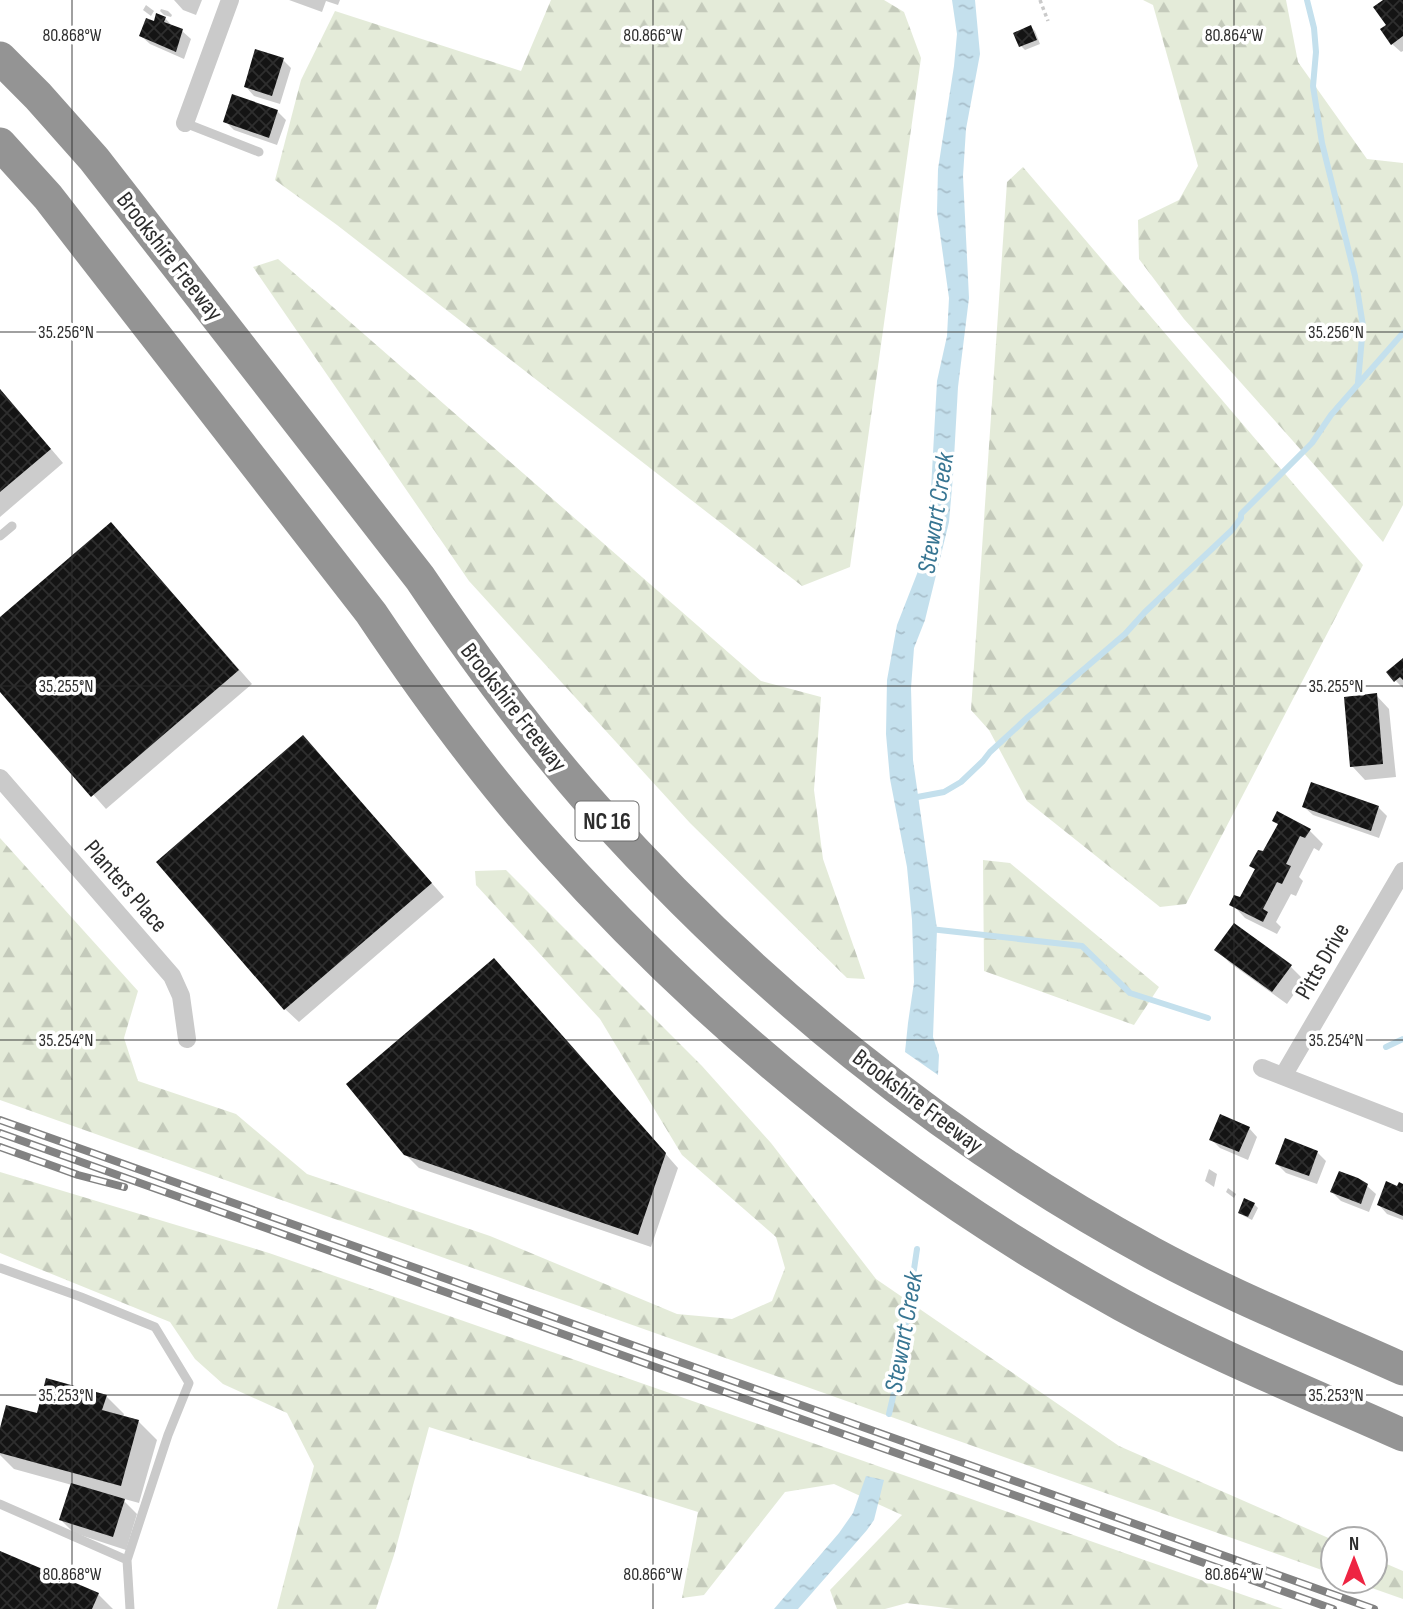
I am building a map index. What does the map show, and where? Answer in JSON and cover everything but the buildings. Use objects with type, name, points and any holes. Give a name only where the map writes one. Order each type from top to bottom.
[{"type":"highway","name":"Brookshire Freeway","points":[[0,58],[94,159],[420,578],[461,639],[526,725],[594,807],[667,886],[744,960],[825,1031],[910,1098],[997,1159],[1088,1216],[1198,1277],[1403,1369]]},
{"type":"highway","name":"NC 16","points":[[0,144],[48,197],[362,602],[478,762],[558,857],[624,928],[703,1004],[786,1077],[884,1153],[964,1209],[1057,1268],[1171,1331],[1403,1435]]},
{"type":"street","points":[[185,122],[230,0]]},
{"type":"street","name":"Planters Place","points":[[0,778],[172,976],[181,996],[187,1039]]},
{"type":"street","name":"Pitts Drive","points":[[1283,1076],[1403,871]]},
{"type":"street","points":[[1262,1068],[1403,1124]]},
{"type":"lane","points":[[185,122],[259,152]]},
{"type":"lane","points":[[0,536],[12,526]]},
{"type":"lane","points":[[0,1268],[155,1327],[189,1383],[168,1435],[127,1560],[130,1609]]},
{"type":"lane","points":[[0,1504],[127,1560]]},
{"type":"path","points":[[1040,0],[1048,20]]},
{"type":"green space","points":[[551,0],[884,0],[904,12],[921,58],[850,567],[802,586],[337,225],[275,180],[301,80],[335,11],[521,71]]},
{"type":"green space","points":[[1143,0],[1286,0],[1298,62],[1367,159],[1403,163],[1403,505],[1383,542],[1184,319],[1139,259],[1138,220],[1179,200],[1198,166],[1153,5]]},
{"type":"green space","points":[[1023,167],[1363,565],[1186,904],[1160,907],[1027,801],[989,730],[971,710],[1007,182]]},
{"type":"green space","points":[[278,259],[761,681],[821,697],[814,790],[823,859],[865,979],[847,978],[690,823],[469,581],[253,267]]},
{"type":"green space","points":[[0,838],[138,991],[124,1038],[138,1081],[236,1114],[307,1174],[490,1236],[677,1314],[732,1319],[772,1301],[785,1268],[776,1237],[682,1155],[600,1019],[476,885],[475,871],[506,870],[702,1066],[771,1143],[876,1279],[1119,1446],[1319,1534],[1319,1569],[0,1100]]},
{"type":"green space","points":[[983,860],[1010,863],[1159,987],[1134,1025],[984,971]]},
{"type":"green space","points":[[0,1172],[269,1253],[1283,1609],[955,1609],[907,1603],[885,1609],[837,1609],[830,1590],[902,1515],[834,1484],[785,1492],[704,1595],[682,1598],[698,1512],[429,1427],[394,1555],[376,1609],[277,1609],[314,1466],[287,1413],[223,1384],[195,1359],[170,1322],[0,1253]]},
{"type":"green space","points":[[1389,1565],[1403,1571],[1403,1599],[1389,1594]]},
{"type":"water","points":[[952,0],[975,0],[980,54],[966,129],[963,176],[969,298],[958,387],[949,522],[925,620],[914,648],[911,688],[913,760],[937,929],[933,1037],[939,1055],[938,1075],[905,1052],[914,982],[912,920],[907,867],[890,779],[886,734],[887,680],[897,625],[922,561],[929,526],[937,381],[947,336],[949,298],[937,212],[938,169],[957,34]]},
{"type":"water","points":[[866,1476],[884,1480],[874,1520],[798,1609],[774,1609],[853,1513]]},
{"type":"waterway","points":[[1307,0],[1314,28],[1316,52],[1313,86],[1322,143],[1355,276],[1363,326],[1358,382]]},
{"type":"waterway","points":[[912,798],[944,792],[961,782],[1028,717],[1125,634],[1232,530],[1241,514],[1312,443],[1331,415],[1403,333]]},
{"type":"waterway","points":[[930,929],[1082,946],[1130,993],[1208,1018]]},
{"type":"waterway","points":[[1386,1047],[1403,1039]]},
{"type":"waterway","name":"Stewart Creek","points":[[889,1414],[899,1371],[917,1249]]},
{"type":"railway","points":[[0,1120],[1374,1609]]},
{"type":"railway","points":[[0,1133],[1333,1609]]},
{"type":"railway","points":[[0,1147],[78,1175],[124,1187]]}]
